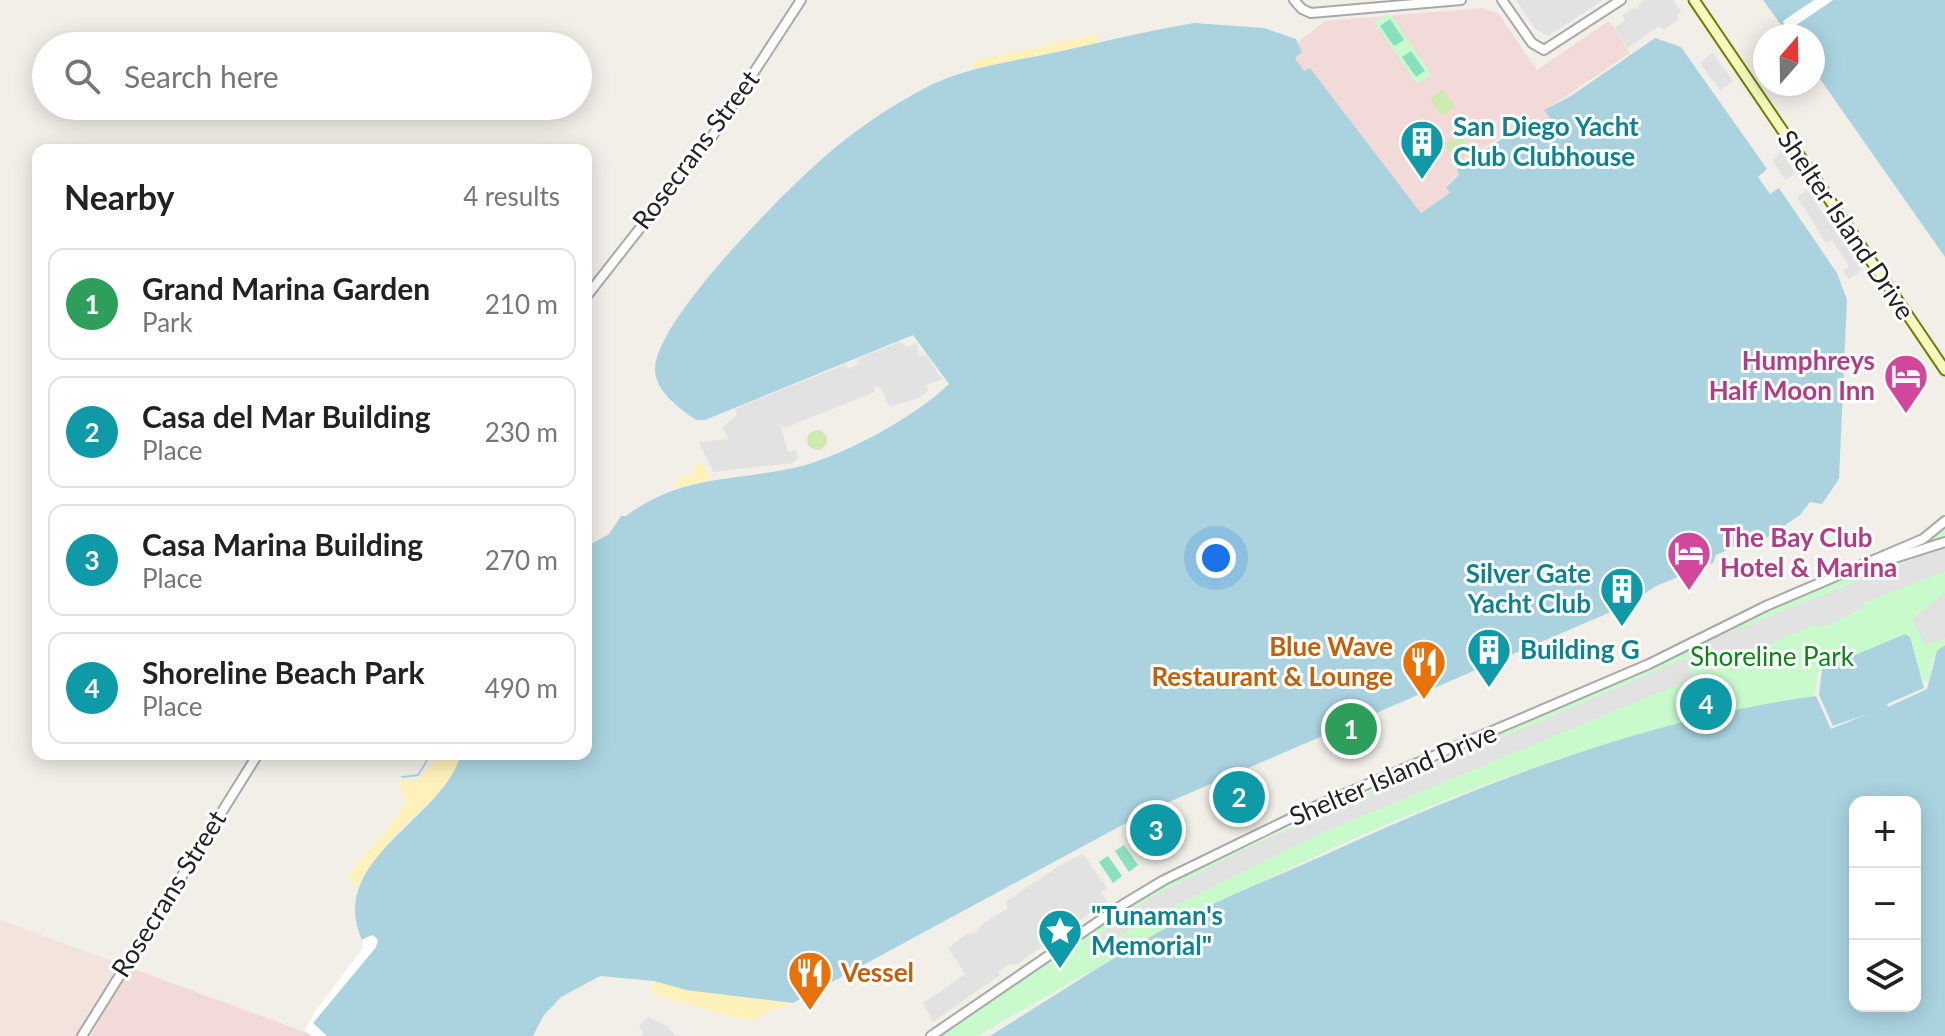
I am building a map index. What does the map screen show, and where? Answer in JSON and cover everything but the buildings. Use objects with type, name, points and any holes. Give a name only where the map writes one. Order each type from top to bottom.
[{"type":"main road","name":"Shelter Island Drive","points":[[1694,0],[1945,370]]},
{"type":"street","name":"Rosecrans Street","points":[[592,289],[713,135],[801,0]]},
{"type":"street","points":[[1296,3],[1311,13],[1461,0]]},
{"type":"street","points":[[1502,0],[1532,43],[1544,50],[1621,0]]},
{"type":"street","name":"Shelter Island Drive","points":[[931,1036],[1164,880],[1314,807],[1649,664],[1766,606],[1923,539],[1945,521]]},
{"type":"street","name":"Shelter Island Drive","points":[[1836,577],[1945,542]]},
{"type":"street","name":"Rosecrans Street","points":[[82,1036],[254,760]]},
{"type":"shaded area","points":[[1516,0],[1603,0],[1548,36],[1535,29]]},
{"type":"shaded area","points":[[1645,0],[1673,0],[1681,12],[1677,15],[1679,19],[1664,30],[1659,26],[1628,48],[1614,28],[1625,20],[1622,15],[1635,7],[1639,10],[1638,5]]},
{"type":"shaded area","points":[[1483,8],[1498,13],[1537,70],[1609,21],[1630,53],[1545,110],[1550,118],[1529,132],[1522,123],[1458,165],[1459,175],[1447,184],[1450,193],[1421,213],[1310,68],[1304,71],[1294,58],[1302,52],[1298,42],[1325,21]]},
{"type":"shaded area","points":[[1713,53],[1733,81],[1720,90],[1700,63]]},
{"type":"shaded area","points":[[1781,151],[1795,173],[1785,180],[1773,161]]},
{"type":"shaded area","points":[[1807,190],[1862,270],[1849,279],[1843,271],[1849,266],[1832,240],[1826,243],[1797,197]]},
{"type":"shaded area","points":[[900,342],[907,347],[917,343],[919,357],[926,354],[942,379],[926,385],[928,391],[919,398],[889,407],[881,388],[874,386],[875,392],[784,428],[780,424],[788,452],[795,450],[799,458],[792,463],[714,472],[698,442],[729,439],[722,428],[737,414],[735,409],[846,364],[848,369],[858,364],[857,359]]},
{"type":"shaded area","points":[[1945,546],[1945,571],[1863,603],[1864,608],[1821,628],[1818,624],[1801,630],[1712,671],[1695,666],[1692,661],[1699,657],[1690,652],[1706,642]]},
{"type":"shaded area","points":[[1945,593],[1945,639],[1925,645],[1912,619]]},
{"type":"shaded area","points":[[1686,658],[1693,678],[1321,833],[1174,906],[1108,943],[1097,936],[1148,899],[1252,846]]},
{"type":"shaded area","points":[[1083,854],[1107,888],[1101,892],[1107,901],[1016,965],[1010,964],[998,972],[1000,975],[933,1022],[923,1003],[965,974],[948,948],[966,935],[977,932],[981,925],[1008,908],[1005,902],[1062,864]]},
{"type":"shaded area","points":[[0,920],[128,967],[91,1036],[0,1036]]},
{"type":"shaded area","points":[[128,967],[313,1035],[313,1036],[91,1036]]},
{"type":"shaded area","points":[[648,1017],[667,1026],[676,1036],[640,1036],[643,1032],[639,1027]]},
{"type":"green space","points":[[1384,16],[1392,16],[1431,74],[1417,84],[1374,22]]},
{"type":"green space","points":[[1390,19],[1404,40],[1394,46],[1380,26]]},
{"type":"green space","points":[[1411,51],[1425,71],[1416,77],[1402,57]]},
{"type":"green space","points":[[1443,89],[1455,107],[1442,116],[1430,99]]},
{"type":"green space","points":[[1459,133],[1471,151],[1457,161],[1444,143],[1456,140],[1455,135]]},
{"type":"green space","points":[[813,430],[821,430],[827,440],[821,450],[813,450],[807,444],[807,436]]},
{"type":"green space","name":"Shoreline Park","points":[[1945,525],[1945,643],[1932,661],[1930,680],[1923,682],[1909,634],[1819,670],[1814,695],[1807,698],[1697,720],[1589,750],[1482,786],[1378,828],[1275,876],[1075,980],[978,1036],[936,1036],[1165,883],[1614,683]]},
{"type":"green space","points":[[1124,845],[1138,865],[1129,872],[1115,851]]},
{"type":"green space","points":[[1108,856],[1122,876],[1113,883],[1099,862]]},
{"type":"sand","points":[[1097,34],[1098,43],[974,69],[972,61]]},
{"type":"sand","points":[[701,462],[712,479],[673,488],[680,477],[694,475],[693,467]]},
{"type":"sand","points":[[436,760],[459,760],[439,793],[387,845],[361,888],[347,879],[406,801],[399,786],[401,779],[416,781]]},
{"type":"sand","points":[[654,981],[686,990],[793,1003],[768,1011],[754,1020],[730,1017],[651,993]]},
{"type":"water","points":[[1763,0],[1945,0],[1945,257],[1825,86],[1825,24],[1780,24]]},
{"type":"water","points":[[1194,23],[1264,28],[1296,39],[1302,52],[1295,58],[1304,71],[1310,68],[1421,213],[1450,193],[1446,187],[1459,175],[1457,168],[1524,124],[1529,131],[1550,118],[1544,110],[1571,96],[1655,38],[1681,47],[1767,169],[1758,177],[1770,194],[1779,188],[1837,273],[1847,300],[1839,479],[1822,504],[1810,502],[1800,515],[1763,540],[1758,533],[1737,540],[1736,546],[1716,555],[1713,563],[1656,586],[1627,605],[1148,811],[793,1003],[686,990],[654,981],[600,976],[561,997],[544,1015],[533,1036],[313,1036],[313,1023],[376,947],[369,936],[362,940],[355,911],[360,886],[391,841],[433,800],[450,778],[458,760],[592,760],[592,544],[609,534],[621,516],[666,493],[706,482],[794,468],[854,446],[917,410],[949,384],[913,335],[705,420],[696,420],[664,392],[655,370],[661,347],[703,283],[798,181],[846,139],[888,109],[933,84],[963,73]]},
{"type":"water","points":[[1905,634],[1910,637],[1924,688],[1887,704],[1888,707],[1927,689],[1937,651],[1945,645],[1945,1036],[990,1036],[1132,947],[1199,911],[1507,778],[1628,737],[1753,706],[1816,696],[1831,729],[1870,713],[1833,726],[1819,695],[1822,669]]},
{"type":"pier","points":[[1814,0],[1833,0],[1798,24],[1784,24],[1783,21]]},
{"type":"pier","points":[[373,935],[378,940],[376,947],[313,1023],[327,1036],[312,1036],[305,1030],[314,1013],[364,947],[362,940]]},
{"type":"waterway","points":[[402,777],[418,775],[427,760]]},
{"type":"place","name":"San Diego Yacht Club Clubhouse","points":[[1422,181]]},
{"type":"place","name":"Humphreys Half Moon Inn","points":[[1906,415]]},
{"type":"place","name":"The Bay Club Hotel & Marina","points":[[1689,592]]},
{"type":"place","name":"Silver Gate Yacht Club","points":[[1622,628]]},
{"type":"place","name":"Building G","points":[[1489,689]]},
{"type":"place","name":"Blue Wave Restaurant & Lounge","points":[[1424,701]]},
{"type":"place","name":"Shoreline Beach Park","points":[[1706,704]]},
{"type":"place","name":"Grand Marina Garden","points":[[1351,729]]},
{"type":"place","name":"Casa del Mar Building","points":[[1239,797]]},
{"type":"place","name":"Casa Marina Building","points":[[1156,830]]},
{"type":"place","name":"\"Tunaman's Memorial\"","points":[[1060,970]]},
{"type":"place","name":"Vessel","points":[[810,1012]]}]
